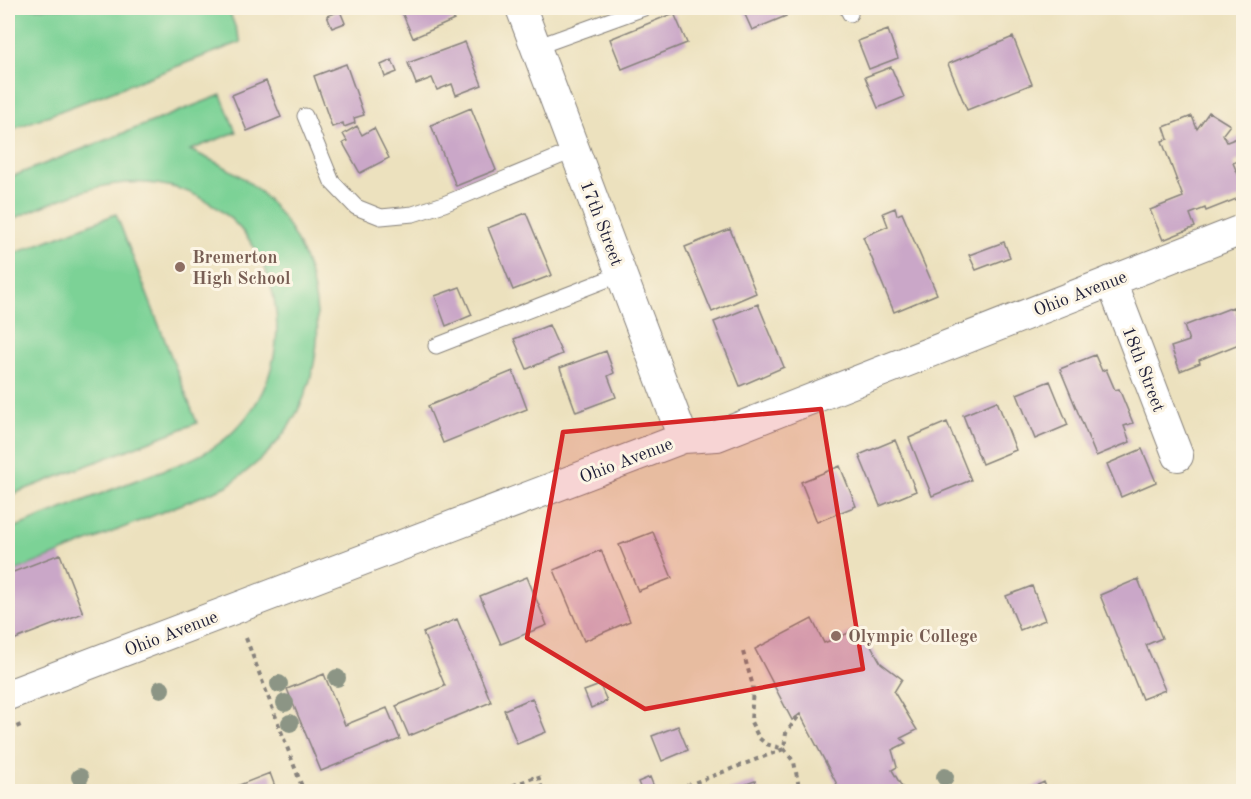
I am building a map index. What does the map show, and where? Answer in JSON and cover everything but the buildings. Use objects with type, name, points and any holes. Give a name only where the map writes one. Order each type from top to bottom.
[{"type":"street","name":"17th Street","points":[[521,8],[683,438]]},
{"type":"street","name":"Ohio Avenue","points":[[8,695],[683,438],[717,436],[1244,229]]},
{"type":"street","name":"18th Street","points":[[1111,281],[1178,456]]},
{"type":"lane","points":[[536,47],[644,8]]},
{"type":"lane","points":[[305,117],[332,182],[356,207],[381,218],[392,218],[444,204],[575,150]]},
{"type":"lane","points":[[436,346],[621,274]]},
{"type":"path","points":[[247,638],[304,792]]},
{"type":"path","points":[[743,652],[753,686],[751,722],[759,738],[766,744],[784,749],[794,762],[800,792]]},
{"type":"path","points":[[784,749],[786,733],[800,714]]},
{"type":"path","points":[[670,792],[784,749]]},
{"type":"path","points":[[496,792],[537,776],[543,792]]},
{"type":"path","points":[[8,783],[11,792]]},
{"type":"highlighted area","points":[[821,409],[863,669],[645,709],[527,638],[563,432]]},
{"type":"green space","points":[[8,8],[228,8],[241,42],[8,131]]},
{"type":"green space","points":[[221,95],[236,132],[190,150],[216,162],[257,189],[279,213],[297,241],[309,270],[316,302],[317,334],[314,366],[304,397],[289,426],[276,444],[227,486],[8,574],[8,530],[184,462],[206,452],[225,439],[255,405],[272,366],[277,325],[270,284],[254,247],[227,215],[191,193],[147,183],[111,185],[58,200],[8,221],[8,178]]},
{"type":"green space","points":[[116,214],[197,423],[8,496],[8,256]]},
{"type":"place","name":"Bremerton High School","points":[[180,267]]},
{"type":"place","name":"Olympic College","points":[[836,636]]}]
